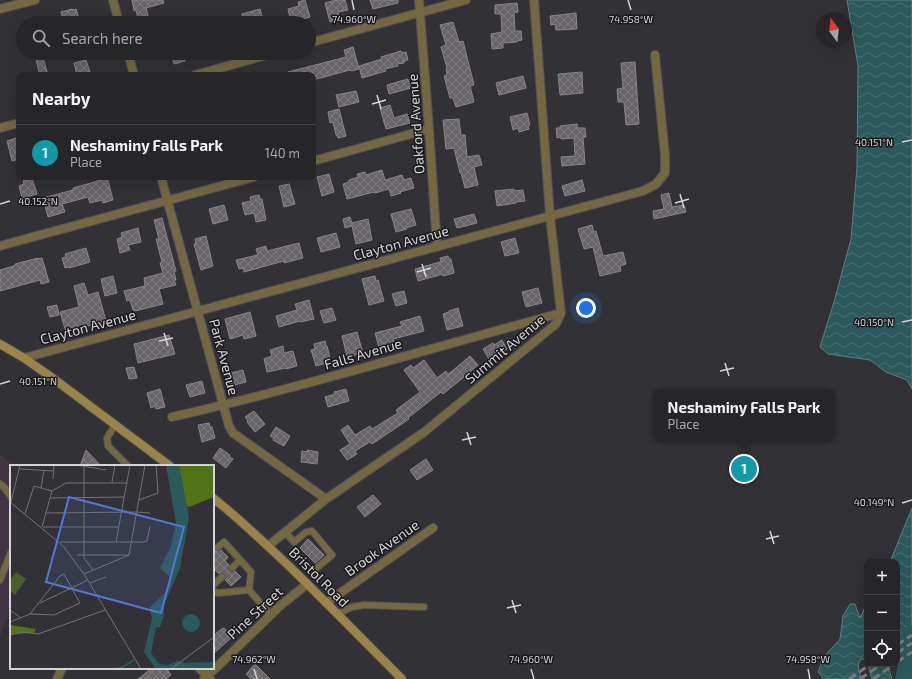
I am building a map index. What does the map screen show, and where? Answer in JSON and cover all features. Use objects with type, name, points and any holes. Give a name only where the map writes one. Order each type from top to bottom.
[{"type":"main road","points":[[0,344],[24,358],[54,379],[169,465]]},
{"type":"main road","name":"Bristol Road","points":[[214,499],[268,546],[402,679]]},
{"type":"street","points":[[0,9],[35,0]]},
{"type":"street","points":[[113,0],[117,16]]},
{"type":"street","name":"Oakford Avenue","points":[[419,0],[430,129],[437,246]]},
{"type":"street","points":[[316,41],[466,0]]},
{"type":"street","name":"Summit Avenue","points":[[268,546],[326,499],[423,433],[556,324],[561,313],[550,216],[534,0]]},
{"type":"street","name":"Clayton Avenue","points":[[24,358],[643,191],[656,184],[665,173],[665,155],[655,55]]},
{"type":"street","points":[[130,60],[133,72]]},
{"type":"street","points":[[206,72],[249,60]]},
{"type":"street","points":[[0,128],[16,124]]},
{"type":"street","points":[[316,160],[430,129]]},
{"type":"street","name":"Park Avenue","points":[[162,180],[229,426],[233,433],[326,499]]},
{"type":"street","points":[[0,246],[243,180]]},
{"type":"street","name":"Falls Avenue","points":[[172,417],[306,384],[561,313]]},
{"type":"street","name":"Brook Avenue","points":[[326,603],[433,528]]},
{"type":"street","name":"Pine Street","points":[[207,678],[280,606],[307,584]]},
{"type":"street","points":[[57,679],[62,669]]},
{"type":"street","points":[[200,669],[207,678]]},
{"type":"lane","points":[[115,425],[107,438],[108,446],[127,465]]},
{"type":"lane","points":[[0,484],[10,496]]},
{"type":"lane","points":[[285,532],[294,542],[306,532],[312,531],[332,555],[313,571]]},
{"type":"lane","points":[[218,547],[224,542],[251,572],[249,590],[271,615]]},
{"type":"lane","points":[[1,576],[10,554]]},
{"type":"lane","points":[[232,568],[240,560]]},
{"type":"lane","points":[[214,584],[222,577]]},
{"type":"lane","points":[[214,591],[218,593],[249,590]]},
{"type":"lane","points":[[337,614],[352,607],[364,605],[424,607]]},
{"type":"shaded area","points":[[0,455],[13,465],[10,465],[10,611],[0,637]]},
{"type":"water","points":[[847,0],[912,0],[912,389],[907,380],[886,372],[870,360],[828,354],[820,347],[851,239],[857,167],[858,66],[852,30],[852,12],[849,12]]},
{"type":"water","points":[[912,508],[912,679],[909,679],[909,675],[900,661],[900,559],[891,559]]},
{"type":"water","points":[[850,604],[855,604],[860,618],[864,609],[864,659],[861,659],[858,665],[861,679],[824,679],[818,672],[824,657],[840,639],[843,616]]},
{"type":"water","points":[[869,667],[888,667],[892,679],[872,679]]},
{"type":"building","points":[[132,0],[163,0],[164,3],[146,8],[148,16],[137,16],[136,10],[134,11]]},
{"type":"building","points":[[305,0],[310,16],[290,16],[288,9],[299,6],[298,2]]},
{"type":"building","points":[[336,0],[345,0],[348,10],[338,12],[339,19],[330,22],[325,3]]},
{"type":"building","points":[[370,0],[398,0],[398,3],[373,9]]},
{"type":"building","points":[[517,3],[518,12],[514,13],[515,31],[521,31],[522,40],[503,43],[503,48],[492,49],[491,34],[502,32],[501,14],[495,14],[495,5]]},
{"type":"building","points":[[76,9],[78,16],[62,16],[61,12]]},
{"type":"building","points":[[260,9],[262,16],[242,16],[242,14]]},
{"type":"building","points":[[576,13],[577,29],[556,30],[555,24],[551,25],[550,16]]},
{"type":"building","points":[[453,22],[459,42],[463,41],[474,85],[470,86],[474,102],[456,107],[453,98],[450,98],[444,76],[447,75],[447,68],[441,47],[446,45],[440,25]]},
{"type":"building","points":[[353,47],[359,69],[316,79],[316,72],[288,72],[346,57],[344,50]]},
{"type":"building","points":[[401,51],[402,53],[406,52],[408,60],[404,61],[404,63],[385,69],[386,71],[362,78],[359,66]]},
{"type":"building","points":[[36,60],[44,60],[47,72],[39,72]]},
{"type":"building","points":[[86,60],[90,72],[76,72],[74,63]]},
{"type":"building","points":[[173,60],[185,60],[185,61],[174,64]]},
{"type":"building","points":[[635,62],[639,124],[626,125],[624,102],[618,102],[617,89],[623,88],[621,63]]},
{"type":"building","points":[[582,72],[583,93],[560,95],[558,74]]},
{"type":"building","points":[[523,76],[526,88],[499,95],[496,83]]},
{"type":"building","points":[[408,79],[411,88],[389,94],[387,85]]},
{"type":"building","points":[[356,91],[359,102],[339,107],[336,95]]},
{"type":"building","points":[[390,105],[394,118],[407,114],[410,123],[386,129],[380,108]]},
{"type":"building","points":[[339,109],[346,136],[338,138],[333,122],[330,123],[328,112]]},
{"type":"building","points":[[527,113],[530,125],[528,126],[529,129],[519,132],[518,128],[513,130],[510,117]]},
{"type":"building","points":[[459,119],[461,135],[465,135],[467,157],[479,155],[482,165],[474,167],[478,185],[465,188],[454,148],[446,149],[443,120]]},
{"type":"building","points":[[577,124],[578,128],[585,128],[586,137],[583,137],[585,164],[562,166],[561,157],[575,156],[574,138],[557,138],[556,128],[560,128],[560,126]]},
{"type":"building","points":[[16,138],[16,160],[12,161],[7,141]]},
{"type":"building","points":[[382,170],[385,180],[402,175],[404,180],[411,178],[414,188],[391,196],[389,189],[347,199],[343,184],[358,177],[357,174],[365,172],[366,175]]},
{"type":"building","points":[[329,174],[334,192],[322,196],[317,177]]},
{"type":"building","points":[[33,180],[37,194],[22,198],[19,186],[24,184],[23,181]]},
{"type":"building","points":[[108,180],[113,200],[103,203],[102,200],[90,203],[88,197],[62,204],[65,212],[48,217],[43,198],[73,190],[73,188],[98,181]]},
{"type":"building","points":[[582,180],[585,191],[565,196],[562,186]]},
{"type":"building","points":[[289,184],[295,204],[284,207],[279,186]]},
{"type":"building","points":[[514,189],[514,191],[523,190],[525,201],[497,206],[495,191]]},
{"type":"building","points":[[669,193],[672,207],[684,205],[686,212],[654,219],[653,211],[664,209],[661,195]]},
{"type":"building","points":[[259,195],[260,199],[262,199],[266,220],[256,222],[254,213],[245,215],[242,203],[251,201],[250,197]]},
{"type":"building","points":[[224,205],[228,220],[213,224],[209,209]]},
{"type":"building","points":[[411,209],[416,225],[396,232],[391,214]]},
{"type":"building","points":[[474,214],[477,223],[457,228],[454,219]]},
{"type":"building","points":[[350,217],[352,223],[368,219],[372,240],[356,244],[352,226],[345,228],[343,219]]},
{"type":"building","points":[[162,218],[176,271],[174,271],[176,280],[174,280],[176,285],[159,289],[163,304],[135,311],[133,310],[130,300],[127,301],[124,291],[145,286],[144,278],[163,273],[160,263],[162,262],[156,239],[159,239],[154,220]]},
{"type":"building","points":[[592,225],[594,232],[596,231],[603,256],[623,252],[626,264],[620,266],[621,271],[600,276],[593,247],[584,249],[578,229]]},
{"type":"building","points":[[138,228],[141,242],[128,245],[130,250],[120,253],[117,239],[122,237],[121,233]]},
{"type":"building","points":[[336,233],[340,247],[321,252],[317,238]]},
{"type":"building","points":[[206,236],[213,266],[201,270],[194,244],[196,244],[195,239]]},
{"type":"building","points":[[515,238],[519,253],[505,256],[501,242]]},
{"type":"building","points":[[299,243],[303,258],[284,263],[284,261],[244,272],[243,268],[239,269],[236,260],[258,255],[256,249],[266,246],[267,251]]},
{"type":"building","points":[[86,248],[90,262],[65,268],[62,258],[66,257],[65,254]]},
{"type":"building","points":[[448,256],[449,259],[451,259],[454,273],[443,276],[443,274],[418,281],[415,269],[440,262],[440,258]]},
{"type":"building","points":[[42,258],[49,282],[41,284],[40,280],[0,291],[0,270],[14,266],[15,264]]},
{"type":"building","points":[[113,276],[117,293],[105,296],[101,279]]},
{"type":"building","points":[[375,276],[376,281],[378,280],[384,301],[369,305],[362,279]]},
{"type":"building","points":[[84,283],[88,295],[98,292],[106,321],[66,332],[60,312],[79,307],[74,286]]},
{"type":"building","points":[[538,288],[542,303],[526,307],[522,292]]},
{"type":"building","points":[[404,291],[407,303],[396,306],[392,294]]},
{"type":"building","points":[[309,300],[314,319],[279,327],[276,316],[297,310],[295,304]]},
{"type":"building","points":[[57,305],[59,315],[50,317],[47,307]]},
{"type":"building","points":[[332,308],[336,320],[324,323],[320,311]]},
{"type":"building","points":[[458,308],[463,326],[447,330],[443,314]]},
{"type":"building","points":[[250,312],[256,336],[244,339],[243,335],[230,339],[225,319]]},
{"type":"building","points":[[420,316],[424,331],[393,339],[394,344],[379,348],[375,333],[402,326],[400,322]]},
{"type":"building","points":[[357,332],[363,353],[347,357],[342,336]]},
{"type":"building","points":[[169,335],[175,354],[138,363],[134,344]]},
{"type":"building","points":[[502,340],[507,349],[489,359],[483,349]]},
{"type":"building","points":[[325,341],[331,362],[316,366],[311,350],[315,349],[314,344]]},
{"type":"building","points":[[283,346],[284,353],[293,351],[297,366],[267,372],[264,359],[272,356],[270,350]]},
{"type":"building","points":[[470,356],[478,365],[464,377],[443,394],[441,392],[408,418],[409,419],[384,436],[372,444],[370,442],[355,451],[357,454],[347,460],[340,450],[350,444],[341,430],[348,425],[355,435],[370,426],[372,429],[398,413],[396,410],[420,392],[404,370],[411,365],[413,368],[424,360],[437,378],[446,371],[448,374],[451,372]]},
{"type":"building","points":[[134,367],[137,378],[129,379],[126,368]]},
{"type":"building","points":[[243,370],[246,382],[234,385],[234,383],[230,384],[227,374]]},
{"type":"building","points":[[202,381],[205,393],[190,397],[186,385]]},
{"type":"building","points":[[160,389],[165,407],[156,409],[155,406],[151,408],[147,393]]},
{"type":"building","points":[[346,389],[349,401],[328,407],[325,397],[335,394],[334,392]]},
{"type":"building","points":[[254,411],[265,424],[255,432],[245,417]]},
{"type":"building","points":[[209,423],[210,427],[212,427],[215,438],[202,442],[198,425]]},
{"type":"building","points":[[276,427],[290,436],[284,446],[273,440],[274,438],[270,436]]},
{"type":"building","points":[[220,448],[233,459],[226,468],[213,458]]},
{"type":"building","points":[[86,450],[100,465],[80,465]]},
{"type":"building","points":[[307,450],[318,452],[317,464],[301,462],[302,451],[307,452]]},
{"type":"building","points":[[426,459],[433,470],[417,480],[410,470]]},
{"type":"building","points":[[373,495],[381,504],[365,517],[357,507]]},
{"type":"building","points":[[308,539],[324,555],[315,563],[300,548]]},
{"type":"building","points":[[214,547],[215,550],[221,550],[228,557],[225,561],[229,565],[229,571],[235,571],[241,577],[231,586],[225,580],[225,574],[219,574],[214,569]]},
{"type":"building","points":[[224,628],[232,637],[214,653],[214,635]]},
{"type":"building","points":[[255,664],[270,679],[251,679],[246,674]]},
{"type":"building","points":[[151,669],[167,669],[171,675],[166,679],[138,679]]},
{"type":"waterway","points":[[905,679],[912,635]]},
{"type":"railway","points":[[900,643],[912,635]]},
{"type":"railway","points":[[900,651],[912,643]]},
{"type":"railway","points":[[900,660],[912,652]]},
{"type":"railway","points":[[849,679],[867,667]]},
{"type":"railway","points":[[860,679],[878,667]]},
{"type":"railway","points":[[873,679],[891,667]]},
{"type":"place","name":"Neshaminy Falls Park","points":[[744,469]]}]
